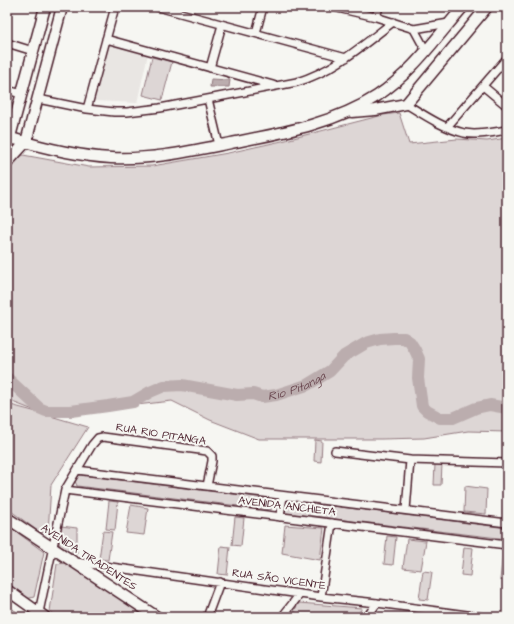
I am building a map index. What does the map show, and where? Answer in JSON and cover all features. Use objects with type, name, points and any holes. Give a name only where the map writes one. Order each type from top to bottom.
[{"type":"street","points":[[7,148],[45,7]]},
{"type":"street","points":[[7,163],[26,142],[62,7]]},
{"type":"street","points":[[88,109],[116,7]]},
{"type":"street","points":[[158,7],[346,58]]},
{"type":"street","points":[[256,34],[263,7]]},
{"type":"street","points":[[333,7],[376,17],[414,29],[449,23]]},
{"type":"street","points":[[376,17],[380,7]]},
{"type":"street","points":[[346,113],[376,96],[399,79],[426,51],[463,7]]},
{"type":"street","points":[[9,137],[58,151],[126,158],[150,158],[289,131],[346,113],[389,108],[406,104],[487,7]]},
{"type":"street","points":[[38,99],[88,109],[109,112],[127,112],[160,108],[276,86],[307,79],[346,58],[393,22]]},
{"type":"street","points":[[210,68],[222,25]]},
{"type":"street","points":[[414,29],[426,51]]},
{"type":"street","points":[[106,39],[276,86]]},
{"type":"street","points":[[7,43],[33,51]]},
{"type":"street","points":[[447,127],[507,58]]},
{"type":"street","points":[[483,86],[507,106]]},
{"type":"street","points":[[7,90],[22,94]]},
{"type":"street","points":[[376,96],[378,103],[389,108]]},
{"type":"street","points":[[208,99],[219,145]]},
{"type":"street","points":[[406,104],[447,127],[464,133],[474,134],[507,130]]},
{"type":"street","name":"RUA RIO PITANGA","points":[[77,470],[98,437],[207,451],[212,456],[207,486]]},
{"type":"street","points":[[335,451],[419,461],[507,464]]},
{"type":"street","points":[[406,510],[410,460]]},
{"type":"street","points":[[7,590],[41,616],[65,490],[77,470]]},
{"type":"street","name":"AVENIDA ANCHIETA","points":[[77,470],[507,523]]},
{"type":"street","name":"AVENIDA ANCHIETA","points":[[65,490],[507,545]]},
{"type":"street","points":[[280,517],[283,496]]},
{"type":"street","name":"AVENIDA TIRADENTES","points":[[7,518],[157,617]]},
{"type":"street","points":[[321,597],[332,523]]},
{"type":"street","name":"RUA SÃO VICENTE","points":[[73,562],[321,597],[377,602],[455,616],[482,617]]},
{"type":"street","points":[[207,617],[220,582]]},
{"type":"street","points":[[282,617],[300,594]]},
{"type":"street","points":[[367,617],[377,602]]},
{"type":"shaded area","points":[[107,42],[148,54],[137,103],[94,101]]},
{"type":"shaded area","points":[[152,57],[172,62],[162,100],[143,95]]},
{"type":"shaded area","points":[[211,79],[230,80],[229,87],[210,87]]},
{"type":"shaded area","points":[[399,113],[409,144],[457,139],[487,141],[507,138],[507,432],[468,431],[424,438],[259,439],[210,420],[172,401],[136,405],[90,413],[47,415],[88,427],[51,485],[48,533],[39,532],[7,508],[7,404],[44,414],[7,400],[7,169],[13,160],[23,155],[89,167],[152,166],[228,153],[282,141],[383,115]]},
{"type":"shaded area","points":[[315,440],[322,441],[321,462],[314,461]]},
{"type":"shaded area","points":[[435,464],[442,464],[441,485],[434,485]]},
{"type":"shaded area","points":[[79,475],[273,499],[271,510],[77,486],[75,481]]},
{"type":"shaded area","points":[[465,486],[487,489],[486,514],[464,512]]},
{"type":"shaded area","points":[[504,491],[507,491],[507,514],[503,514]]},
{"type":"shaded area","points":[[285,500],[507,528],[507,539],[284,513]]},
{"type":"shaded area","points":[[109,501],[118,502],[115,530],[106,529]]},
{"type":"shaded area","points":[[131,505],[148,508],[144,535],[126,533]]},
{"type":"shaded area","points":[[235,517],[244,518],[241,546],[232,545]]},
{"type":"shaded area","points":[[7,525],[44,552],[34,597],[26,599],[7,585]]},
{"type":"shaded area","points":[[285,525],[324,528],[320,560],[282,553]]},
{"type":"shaded area","points":[[61,526],[77,528],[77,553],[69,552],[59,544]]},
{"type":"shaded area","points":[[103,531],[112,532],[108,560],[99,559]]},
{"type":"shaded area","points":[[387,536],[396,537],[393,565],[384,564]]},
{"type":"shaded area","points":[[407,539],[426,541],[421,570],[403,568]]},
{"type":"shaded area","points":[[221,546],[230,547],[227,575],[218,574]]},
{"type":"shaded area","points":[[464,547],[473,548],[470,576],[461,575]]},
{"type":"shaded area","points":[[503,552],[507,552],[507,581],[500,580]]},
{"type":"shaded area","points":[[66,563],[147,617],[59,617],[50,611],[57,564]]},
{"type":"shaded area","points":[[423,571],[432,572],[428,600],[419,599]]},
{"type":"shaded area","points":[[299,603],[362,608],[356,617],[303,617],[294,611]]},
{"type":"shaded area","points":[[7,605],[24,617],[7,617]]},
{"type":"waterway","name":"Rio Pitanga","points":[[7,378],[39,408],[46,411],[71,411],[133,402],[164,386],[182,385],[237,395],[253,394],[262,397],[276,395],[307,385],[330,371],[344,356],[366,343],[380,339],[404,338],[410,342],[419,359],[418,378],[422,406],[427,411],[440,418],[453,418],[476,408],[490,405],[507,408]]}]
